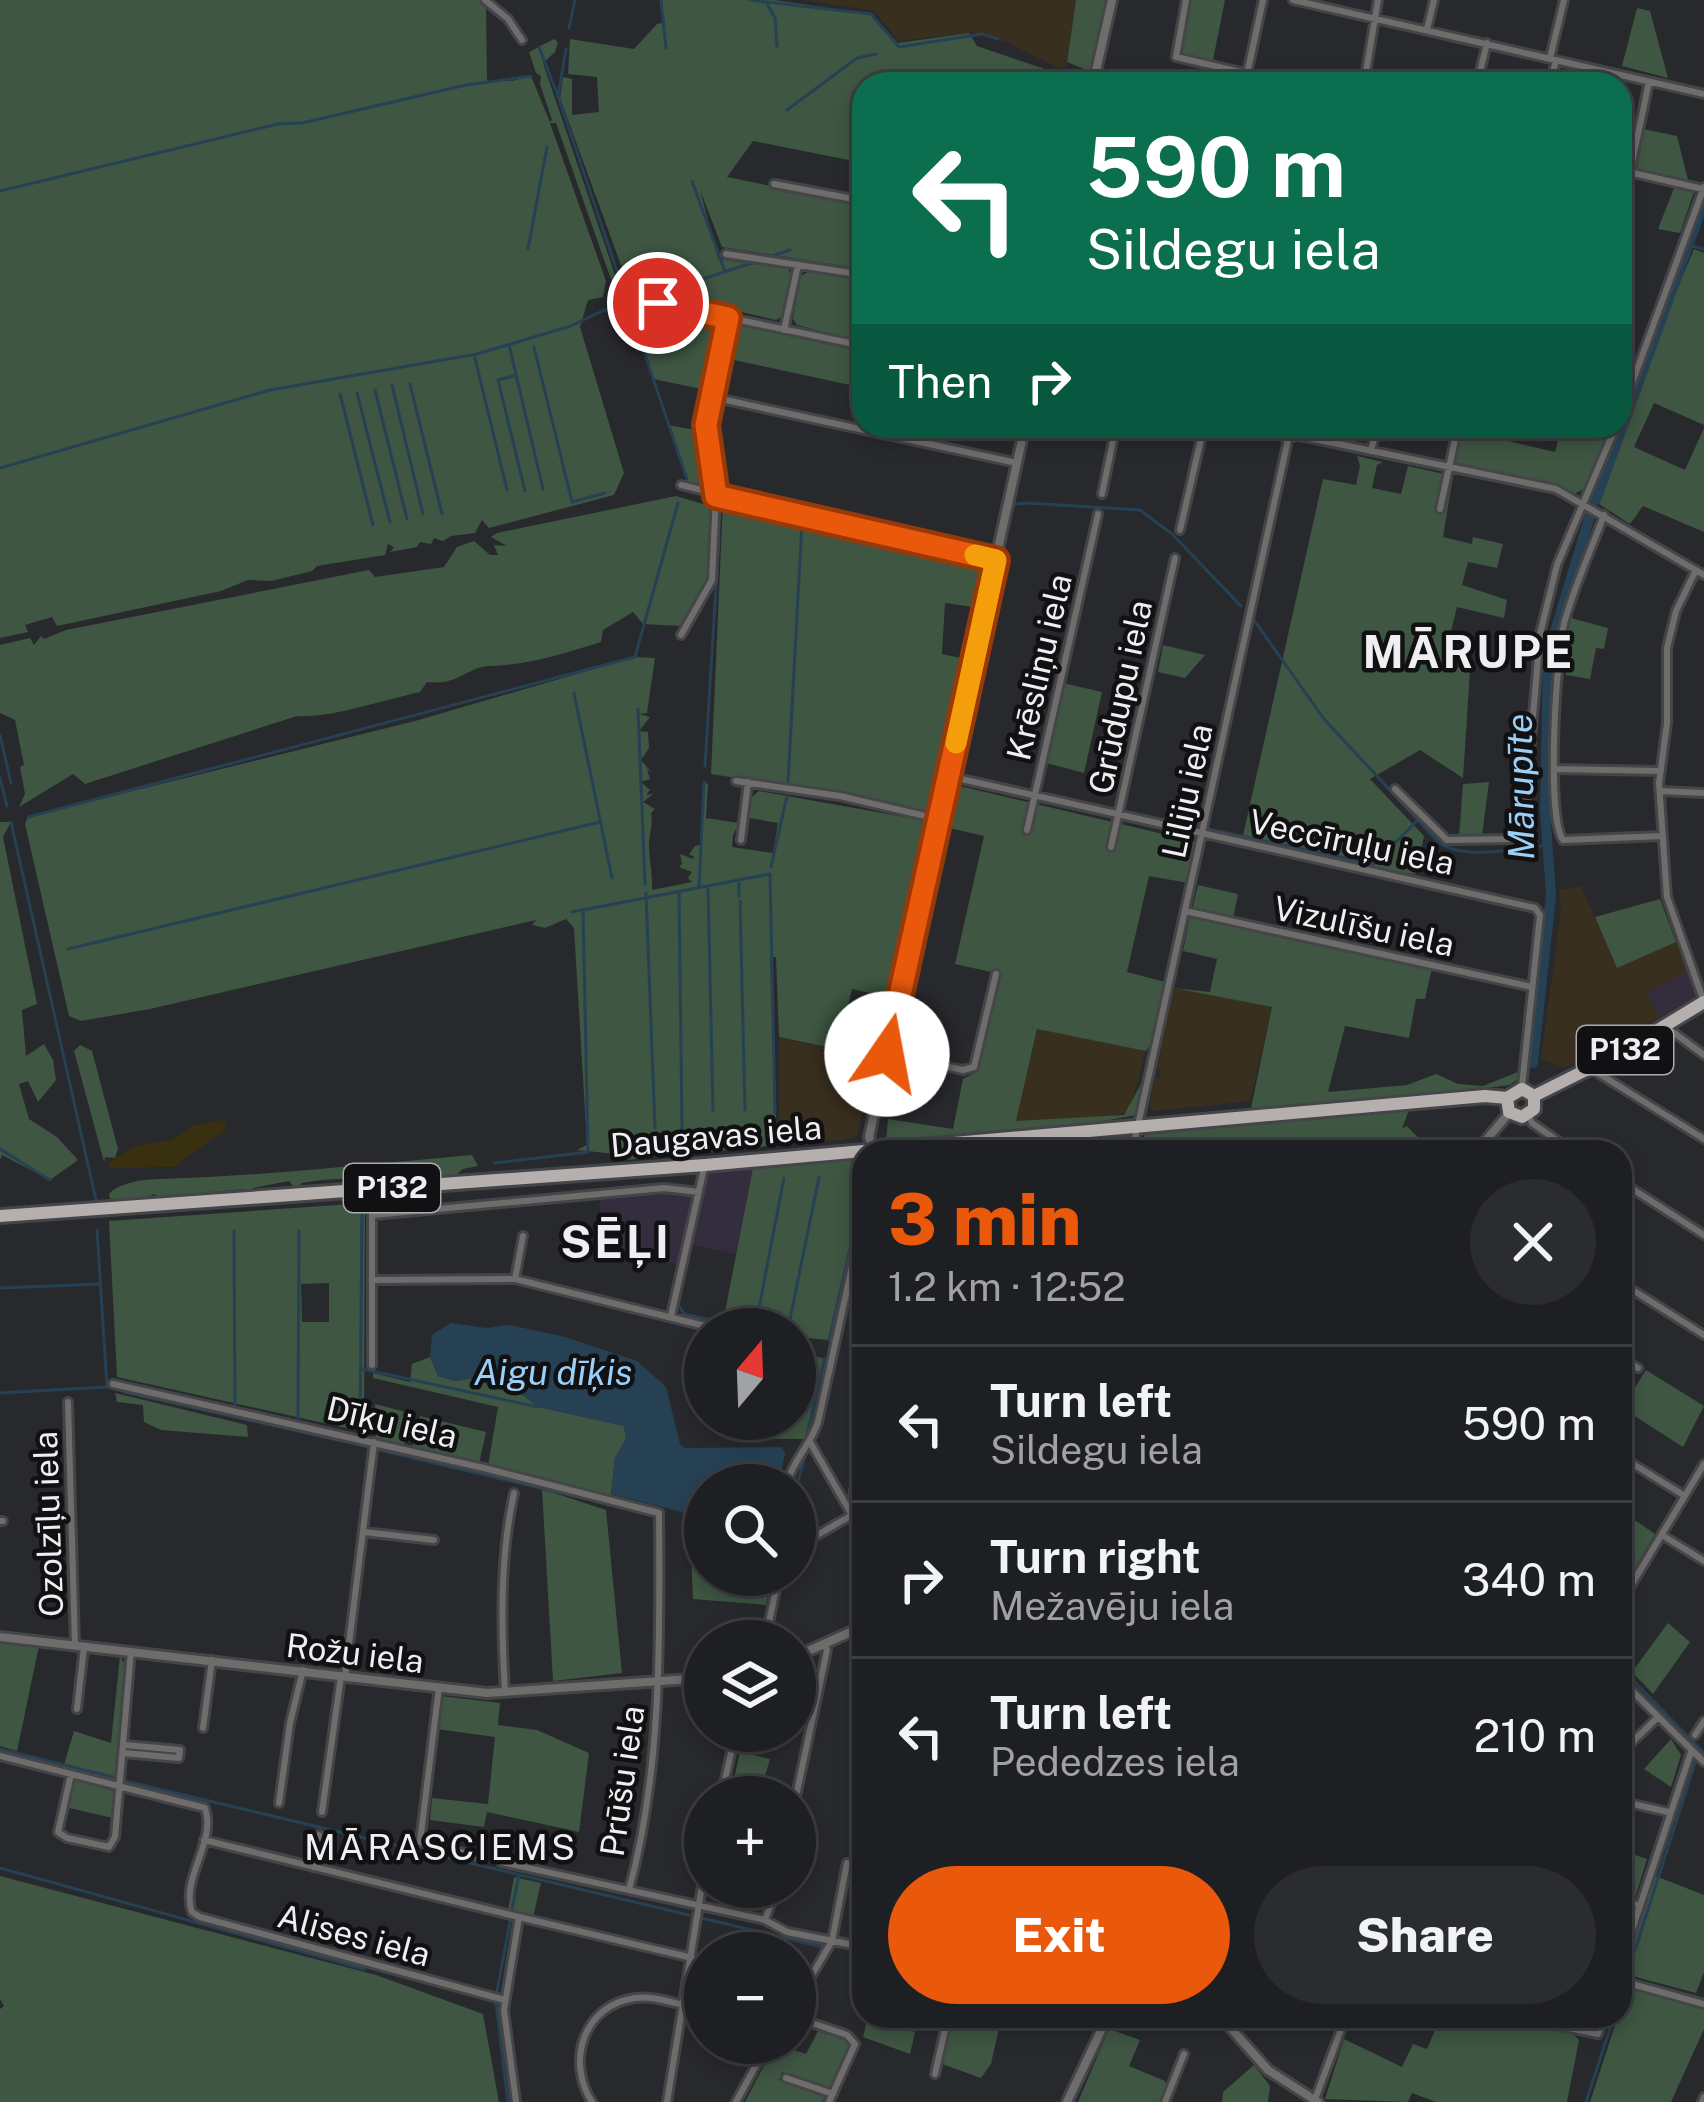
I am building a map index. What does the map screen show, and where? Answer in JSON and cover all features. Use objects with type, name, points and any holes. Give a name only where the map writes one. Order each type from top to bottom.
[{"type":"main road","name":"P132","points":[[1508,1105],[1590,1068],[1704,1002]]},
{"type":"main road","name":"P132","points":[[1528,1093],[1534,1109],[1528,1115]]},
{"type":"main road","name":"Daugavas iela","points":[[979,1140],[1485,1096],[1508,1105],[1520,1117],[1528,1115]]},
{"type":"main road","name":"Daugavas iela","points":[[0,1216],[852,1152]]},
{"type":"street","points":[[485,0],[508,19],[522,40]]},
{"type":"street","points":[[1096,72],[1112,0]]},
{"type":"street","points":[[1186,0],[1176,57],[1239,72]]},
{"type":"street","points":[[1247,72],[1263,0]]},
{"type":"street","points":[[1293,0],[1607,72]]},
{"type":"street","points":[[1366,72],[1378,0]]},
{"type":"street","points":[[1427,29],[1434,0]]},
{"type":"street","points":[[1551,72],[1564,0]]},
{"type":"street","points":[[1480,72],[1487,43]]},
{"type":"street","points":[[1632,78],[1704,94]]},
{"type":"street","points":[[1632,163],[1649,82]]},
{"type":"street","points":[[1632,172],[1704,188],[1632,383]]},
{"type":"street","points":[[774,184],[852,199]]},
{"type":"street","points":[[726,254],[852,273]]},
{"type":"street","points":[[784,330],[798,265]]},
{"type":"street","points":[[658,303],[852,344]]},
{"type":"street","points":[[681,635],[712,580],[716,496],[706,425],[728,318]]},
{"type":"street","points":[[712,397],[852,427]]},
{"type":"street","points":[[901,438],[1017,463]]},
{"type":"street","points":[[870,1140],[1022,438]]},
{"type":"street","points":[[1102,494],[1114,438]]},
{"type":"street","points":[[1180,530],[1201,438]]},
{"type":"street","name":"Liliju iela","points":[[1134,1140],[1288,438]]},
{"type":"street","points":[[1312,438],[1548,487],[1582,502],[1700,573],[1676,611],[1667,648],[1667,723],[1660,791],[1667,897],[1704,1002]]},
{"type":"street","points":[[1371,451],[1374,438]]},
{"type":"street","points":[[1440,509],[1455,438]]},
{"type":"street","points":[[1396,789],[1447,840],[1523,834],[1540,634],[1557,565],[1611,438]]},
{"type":"street","points":[[681,485],[996,560]]},
{"type":"street","name":"Krēsliņu iela","points":[[1027,830],[1098,514]]},
{"type":"street","points":[[1604,515],[1565,621],[1554,811],[1561,838],[1662,836]]},
{"type":"street","name":"Grūdupu iela","points":[[1111,847],[1175,558]]},
{"type":"street","points":[[1554,770],[1661,771]]},
{"type":"street","name":"Veccīruļu iela","points":[[948,776],[1535,908],[1540,915],[1532,987]]},
{"type":"street","points":[[736,781],[840,796],[938,819]]},
{"type":"street","points":[[741,841],[748,782]]},
{"type":"street","points":[[1660,791],[1704,793]]},
{"type":"street","name":"Vizulīšu iela","points":[[1185,910],[1532,987]]},
{"type":"street","points":[[887,1054],[963,1070],[974,1067],[996,974]]},
{"type":"street","points":[[1528,1093],[1532,987]]},
{"type":"street","points":[[1665,1026],[1704,1055]]},
{"type":"street","points":[[1590,1068],[1704,1138]]},
{"type":"street","points":[[1484,1140],[1508,1105]]},
{"type":"street","points":[[1528,1115],[1557,1140]]},
{"type":"street","points":[[671,1316],[705,1165]]},
{"type":"street","points":[[373,1215],[664,1188],[699,1192]]},
{"type":"street","points":[[372,1189],[372,1365]]},
{"type":"street","points":[[1632,1189],[1704,1235]]},
{"type":"street","points":[[514,1279],[523,1236]]},
{"type":"street","points":[[793,1464],[810,1442],[852,1274]]},
{"type":"street","points":[[373,1280],[514,1279],[684,1319]]},
{"type":"street","points":[[1632,1290],[1704,1335]]},
{"type":"street","points":[[1632,1364],[1638,1368]]},
{"type":"street","name":"Dīķu iela","points":[[113,1384],[659,1513]]},
{"type":"street","name":"Ozolzīļu iela","points":[[68,1402],[80,1646],[77,1709]]},
{"type":"street","points":[[322,1812],[374,1442]]},
{"type":"street","points":[[810,1442],[852,1515],[816,1536]]},
{"type":"street","points":[[1632,1463],[1685,1496]]},
{"type":"street","points":[[1632,1584],[1704,1464]]},
{"type":"street","points":[[839,1493],[852,1490]]},
{"type":"street","points":[[505,1694],[502,1618],[514,1493]]},
{"type":"street","name":"Prūšu iela","points":[[629,1890],[644,1813],[659,1679],[659,1513]]},
{"type":"street","points":[[364,1532],[434,1540]]},
{"type":"street","points":[[1661,1535],[1704,1561]]},
{"type":"street","points":[[816,1648],[852,1631]]},
{"type":"street","name":"Rožu iela","points":[[0,1637],[505,1694],[684,1678]]},
{"type":"street","points":[[800,1776],[827,1649],[824,1644]]},
{"type":"street","points":[[119,1649],[131,1668]]},
{"type":"street","points":[[71,1774],[58,1832],[104,1848],[115,1838],[131,1651]]},
{"type":"street","points":[[203,1728],[212,1660]]},
{"type":"street","points":[[278,1803],[303,1670]]},
{"type":"street","points":[[439,1688],[420,1842],[476,1856]]},
{"type":"street","points":[[1632,1691],[1704,1762]]},
{"type":"street","points":[[1632,1742],[1658,1717]]},
{"type":"street","points":[[1695,1735],[1704,1721]]},
{"type":"street","points":[[124,1749],[180,1750],[179,1758],[124,1749]]},
{"type":"street","points":[[1632,1930],[1691,1752]]},
{"type":"street","points":[[0,1756],[201,1805],[208,1811],[204,1840],[684,1957]]},
{"type":"street","points":[[1632,1804],[1669,1812]]},
{"type":"street","points":[[313,1867],[319,1835]]},
{"type":"street","name":"Alises iela","points":[[204,1840],[188,1899],[192,1912],[505,2000]]},
{"type":"street","points":[[501,1862],[684,1903]]},
{"type":"street","points":[[816,1968],[832,1941],[847,1863]]},
{"type":"street","points":[[1632,1904],[1640,1906]]},
{"type":"street","points":[[708,1908],[852,1945]]},
{"type":"street","points":[[765,1920],[769,1908]]},
{"type":"street","points":[[516,2102],[504,2019],[519,1917]]},
{"type":"street","points":[[1632,1984],[1704,2004]]},
{"type":"street","points":[[592,2102],[578,2065],[581,2044],[592,2023],[613,2006],[638,1998],[683,2005]]},
{"type":"street","points":[[667,2102],[684,1998]]},
{"type":"street","points":[[785,2078],[831,2098],[855,2044],[847,2035],[816,2024]]},
{"type":"street","points":[[935,2074],[945,2028]]},
{"type":"street","points":[[1066,2102],[1102,2028]]},
{"type":"street","points":[[1231,2028],[1268,2070],[1315,2102],[1342,2028]]},
{"type":"street","points":[[1569,2028],[1598,2034],[1600,2028]]},
{"type":"street","points":[[1165,2102],[1184,2054]]},
{"type":"street","points":[[736,2102],[757,2064]]},
{"type":"shaded area","points":[[804,0],[1076,0],[1066,66],[1058,68],[1011,44],[972,32],[899,41],[874,11]]},
{"type":"shaded area","points":[[1581,886],[1617,967],[1676,942],[1687,971],[1646,994],[1660,1017],[1583,1063],[1562,1067],[1541,1059],[1561,911],[1559,890]]},
{"type":"shaded area","points":[[1687,971],[1696,996],[1660,1017],[1645,994]]},
{"type":"shaded area","points":[[1174,988],[1272,1006],[1250,1101],[1153,1111],[1149,1106],[1155,1077],[1160,1078],[1157,1069]]},
{"type":"shaded area","points":[[1037,1029],[1146,1051],[1130,1110],[1116,1116],[1016,1122]]},
{"type":"shaded area","points":[[779,1038],[876,1057],[857,1135],[852,1139],[779,1145]]},
{"type":"shaded area","points":[[753,1168],[736,1254],[693,1245],[708,1173]]},
{"type":"shaded area","points":[[663,1191],[697,1194],[680,1265],[604,1245],[599,1197]]},
{"type":"green space","points":[[0,0],[481,0],[486,4],[487,81],[531,76],[550,122],[541,76],[529,52],[554,39],[558,42],[543,63],[624,301],[614,288],[556,123],[550,123],[606,281],[603,297],[588,300],[580,327],[624,473],[614,495],[489,528],[482,520],[475,533],[443,541],[434,538],[431,544],[420,542],[417,547],[390,552],[394,547],[388,544],[385,555],[317,566],[271,581],[248,580],[221,591],[57,626],[52,617],[25,625],[28,632],[0,638]]},
{"type":"green space","points":[[660,0],[774,0],[871,14],[898,43],[969,33],[977,46],[1053,72],[852,72],[852,161],[753,141],[727,177],[852,203],[852,267],[722,247],[700,190],[718,259],[788,269],[792,275],[783,316],[776,320],[666,294],[633,298],[560,98],[563,77],[572,79],[572,115],[599,112],[597,77],[568,74],[570,39],[634,49],[663,23]]},
{"type":"green space","points":[[1076,0],[1109,0],[1091,72],[1067,62]]},
{"type":"green space","points":[[1190,0],[1225,0],[1213,60],[1182,53]]},
{"type":"green space","points":[[1637,8],[1650,11],[1668,78],[1622,66]]},
{"type":"green space","points":[[1643,129],[1677,136],[1688,180],[1637,169]]},
{"type":"green space","points":[[1674,188],[1694,192],[1680,233],[1658,229]]},
{"type":"green space","points":[[1694,249],[1704,253],[1704,425],[1654,403],[1634,447],[1685,470],[1704,428],[1704,532],[1643,506],[1630,524],[1593,500],[1615,438],[1632,438],[1632,397]]},
{"type":"green space","points":[[808,272],[852,279],[852,339],[797,325],[793,319],[801,276]]},
{"type":"green space","points":[[649,305],[717,320],[720,327],[707,390],[653,379],[630,310]]},
{"type":"green space","points":[[737,325],[852,349],[852,385],[725,358],[731,328]]},
{"type":"green space","points":[[668,425],[701,431],[709,477],[706,488],[688,483]]},
{"type":"green space","points":[[1460,438],[1496,438],[1555,452],[1559,438],[1605,438],[1584,489],[1574,494],[1455,465]]},
{"type":"green space","points":[[1357,456],[1383,462],[1377,465],[1372,488],[1401,494],[1408,466],[1453,476],[1443,537],[1503,544],[1497,568],[1468,562],[1462,585],[1507,600],[1504,618],[1457,607],[1443,664],[1470,671],[1463,778],[1420,750],[1370,779],[1424,836],[1416,874],[1376,870],[1242,840],[1323,479],[1356,485]]},
{"type":"green space","points":[[676,496],[710,506],[707,578],[681,626],[643,624],[633,612],[603,630],[601,642],[532,661],[482,667],[447,681],[427,682],[420,692],[358,708],[297,716],[85,784],[73,774],[19,807],[25,794],[20,767],[24,765],[15,720],[0,713],[0,645],[30,638],[34,645],[41,636],[44,639],[66,630],[369,570],[375,577],[444,567],[457,547],[474,541],[490,555],[498,555],[494,545],[507,546],[491,537],[497,533]]},
{"type":"green space","points":[[723,502],[983,560],[988,566],[981,608],[945,603],[942,654],[969,660],[935,815],[846,795],[711,774]]},
{"type":"green space","points":[[1571,618],[1608,628],[1604,649],[1596,648],[1590,679],[1566,675],[1565,642]]},
{"type":"green space","points":[[1163,645],[1205,655],[1185,678],[1158,672]]},
{"type":"green space","points":[[635,657],[655,658],[647,713],[639,714],[650,717],[639,731],[648,732],[649,748],[641,760],[652,773],[647,769],[650,779],[641,782],[650,790],[646,795],[653,794],[643,802],[655,809],[649,843],[652,890],[692,882],[688,878],[692,872],[679,867],[680,854],[693,859],[689,855],[700,845],[704,782],[708,784],[706,818],[739,823],[732,847],[773,853],[778,823],[749,818],[752,797],[759,791],[933,822],[896,994],[892,998],[852,989],[844,1024],[887,1036],[880,1066],[874,1065],[875,1057],[779,1037],[776,957],[770,958],[777,1145],[625,1160],[625,1155],[577,1150],[587,1145],[574,928],[566,919],[545,928],[532,925],[536,920],[150,1009],[81,1021],[69,1016],[25,824],[28,817],[415,721]]},
{"type":"green space","points":[[1063,683],[1102,692],[1084,773],[1046,763]]},
{"type":"green space","points":[[1489,782],[1482,836],[1459,837],[1463,784]]},
{"type":"green space","points":[[951,784],[1197,842],[1188,883],[1149,876],[1127,972],[1165,982],[1152,1042],[1146,1051],[1037,1029],[1016,1121],[1124,1115],[1141,1084],[1136,1115],[1065,1128],[886,1140],[888,1119],[953,1129],[963,1079],[978,1071],[1000,974],[955,964],[984,836],[945,827]]},
{"type":"green space","points":[[0,822],[11,822],[3,837],[37,1004],[22,1010],[26,1056],[44,1044],[56,1080],[38,1102],[28,1081],[19,1084],[29,1119],[57,1137],[78,1160],[50,1180],[2,1155],[0,1160]]},
{"type":"green space","points":[[1198,885],[1238,894],[1233,919],[1192,910]]},
{"type":"green space","points":[[1660,899],[1676,942],[1617,968],[1595,917]]},
{"type":"green space","points":[[1190,916],[1432,968],[1425,999],[1416,999],[1409,1038],[1345,1026],[1328,1092],[1407,1085],[1436,1074],[1458,1084],[1483,1086],[1518,1072],[1519,1078],[1510,1085],[1422,1096],[1251,1108],[1272,1007],[1174,988],[1210,992],[1217,959],[1183,951]]},
{"type":"green space","points":[[80,1045],[92,1051],[118,1149],[115,1158],[105,1157],[104,1162],[74,1051]]},
{"type":"green space","points":[[1409,1110],[1402,1129],[1407,1126],[1420,1140],[1144,1140],[1145,1133]]},
{"type":"green space","points":[[472,1155],[478,1166],[463,1169],[453,1178],[412,1173],[402,1178],[314,1181],[296,1190],[289,1181],[253,1188],[250,1193],[244,1189],[110,1199],[109,1194],[125,1184],[147,1180]]},
{"type":"green space","points":[[852,1159],[852,1241],[829,1340],[816,1339],[816,1308],[726,1308],[753,1168]]},
{"type":"green space","points":[[365,1203],[364,1432],[117,1377],[109,1221]],"holes":[[[329,1283],[329,1322],[302,1322],[301,1284]]]},
{"type":"green space","points":[[816,1356],[824,1359],[816,1395]]},
{"type":"green space","points":[[430,1357],[438,1376],[455,1381],[480,1377],[490,1388],[516,1390],[539,1407],[624,1426],[626,1439],[615,1458],[609,1497],[488,1466],[498,1407],[373,1378],[373,1373],[410,1382],[412,1364]]},
{"type":"green space","points":[[1646,1370],[1704,1406],[1683,1447],[1632,1414],[1632,1392]]},
{"type":"green space","points":[[115,1393],[247,1425],[248,1437],[161,1430],[144,1422],[143,1405],[117,1402]]},
{"type":"green space","points":[[375,1404],[414,1414],[404,1445],[376,1440]]},
{"type":"green space","points":[[420,1416],[486,1432],[479,1464],[412,1448]]},
{"type":"green space","points":[[542,1489],[606,1510],[622,1673],[553,1681]]},
{"type":"green space","points":[[1632,1518],[1655,1534],[1632,1572]]},
{"type":"green space","points":[[693,1596],[768,1596],[766,1605]]},
{"type":"green space","points":[[1668,1623],[1690,1642],[1653,1694],[1632,1672]]},
{"type":"green space","points":[[0,1642],[39,1646],[17,1751],[0,1746]]},
{"type":"green space","points":[[120,1656],[128,1671],[118,1776],[115,1780],[63,1768],[74,1731],[111,1743]]},
{"type":"green space","points":[[441,1696],[500,1703],[498,1725],[537,1730],[589,1753],[579,1832],[487,1812],[484,1827],[430,1820],[432,1798],[488,1804],[495,1737],[437,1729]]},
{"type":"green space","points":[[1671,1739],[1681,1755],[1671,1787],[1644,1769]]},
{"type":"green space","points":[[740,1752],[770,1759],[765,1776],[735,1776]]},
{"type":"green space","points":[[75,1779],[116,1792],[113,1818],[65,1807]]},
{"type":"green space","points":[[1632,1854],[1647,1859],[1632,1897]]},
{"type":"green space","points":[[1653,1875],[1704,1895],[1704,1972],[1696,1993],[1632,1976],[1632,1944]]},
{"type":"green space","points":[[0,1876],[376,1975],[483,2014],[499,2102],[0,2102],[0,2009],[4,2006],[0,1999]]},
{"type":"green space","points":[[514,1877],[541,1883],[533,1917],[508,1911]]},
{"type":"green space","points":[[1634,1988],[1704,2008],[1704,2029],[1671,2102],[1590,2102],[1614,2028],[1632,2028]]},
{"type":"green space","points":[[865,2028],[915,2032],[910,2054],[863,2037]]},
{"type":"green space","points":[[999,2028],[991,2064],[981,2078],[942,2064],[948,2029]]},
{"type":"green space","points":[[1436,2028],[1548,2028],[1572,2033],[1579,2040],[1567,2102],[1436,2102],[1412,2093],[1408,2102],[1325,2099],[1344,2039],[1402,2067],[1413,2044],[1427,2049]]},
{"type":"green space","points":[[1109,2029],[1140,2040],[1129,2066],[1165,2081],[1162,2102],[1078,2102]]},
{"type":"green space","points":[[818,2031],[847,2041],[850,2048],[829,2088],[782,2072],[779,2080],[825,2096],[822,2102],[745,2102],[765,2064],[816,2064]]},
{"type":"green space","points":[[1254,2065],[1270,2086],[1268,2102],[1222,2102],[1223,2092]]},
{"type":"sand","points":[[221,1120],[228,1124],[223,1131],[174,1167],[109,1168],[109,1162],[137,1146],[171,1140],[195,1125]]},
{"type":"water","name":"Aigu dīķis","points":[[451,1323],[486,1328],[510,1325],[637,1361],[666,1387],[685,1448],[782,1447],[783,1464],[684,1464],[684,1512],[611,1494],[615,1458],[626,1439],[624,1426],[538,1407],[516,1390],[490,1388],[480,1377],[455,1381],[438,1376],[430,1357],[432,1335]]},
{"type":"waterway","points":[[569,28],[575,0]]},
{"type":"waterway","points":[[661,0],[666,48]]},
{"type":"waterway","points":[[750,0],[871,14],[899,47],[982,34],[998,39]]},
{"type":"waterway","points":[[767,4],[775,18],[777,46]]},
{"type":"waterway","points":[[539,47],[558,96]]},
{"type":"waterway","points":[[566,49],[558,96],[687,479]]},
{"type":"waterway","points":[[787,110],[857,58],[876,54]]},
{"type":"waterway","points":[[0,191],[278,124],[531,76]]},
{"type":"waterway","points":[[528,249],[547,147]]},
{"type":"waterway","points":[[692,181],[724,269]]},
{"type":"waterway","name":"Mārupīte","points":[[1632,401],[1704,202]]},
{"type":"waterway","points":[[1688,245],[1704,249]]},
{"type":"waterway","points":[[770,257],[790,250]]},
{"type":"waterway","points":[[0,468],[270,390],[477,354],[755,262]]},
{"type":"waterway","points":[[509,345],[543,489]]},
{"type":"waterway","points":[[534,347],[572,502],[605,493]]},
{"type":"waterway","points":[[475,358],[507,490]]},
{"type":"waterway","points":[[513,376],[498,380],[525,491]]},
{"type":"waterway","points":[[410,384],[442,514]]},
{"type":"waterway","points":[[392,385],[423,514]]},
{"type":"waterway","points":[[375,390],[407,519]]},
{"type":"waterway","points":[[357,393],[390,522]]},
{"type":"waterway","points":[[340,394],[373,525]]},
{"type":"waterway","name":"Mārupīte","points":[[1596,500],[1618,438]]},
{"type":"waterway","points":[[28,817],[635,657],[678,503]]},
{"type":"waterway","points":[[1011,510],[1015,504],[1027,503],[1140,510],[1172,534],[1241,606]]},
{"type":"waterway","name":"Mārupīte","points":[[1533,1063],[1551,895],[1545,809],[1548,655],[1590,515]]},
{"type":"waterway","points":[[788,782],[802,523]]},
{"type":"waterway","points":[[705,766],[719,538]]},
{"type":"waterway","points":[[1254,620],[1324,719],[1439,843],[1478,852],[1549,845]]},
{"type":"waterway","points":[[574,693],[612,878]]},
{"type":"waterway","points":[[638,709],[645,884]]},
{"type":"waterway","points":[[0,735],[11,783]]},
{"type":"waterway","points":[[0,778],[7,806]]},
{"type":"waterway","points":[[699,888],[704,782]]},
{"type":"waterway","points":[[771,867],[787,796]]},
{"type":"waterway","points":[[11,822],[96,1200]]},
{"type":"waterway","points":[[68,949],[600,822]]},
{"type":"waterway","points":[[1208,829],[1373,864],[1416,822]]},
{"type":"waterway","points":[[572,912],[770,874],[775,1113]]},
{"type":"waterway","points":[[739,880],[739,896]]},
{"type":"waterway","points":[[708,886],[713,1111]]},
{"type":"waterway","points":[[679,892],[682,1130]]},
{"type":"waterway","points":[[646,893],[655,1128]]},
{"type":"waterway","points":[[740,901],[745,1110]]},
{"type":"waterway","points":[[495,1163],[588,1152],[583,911]]},
{"type":"waterway","points":[[1495,1140],[1498,1136]]},
{"type":"waterway","points":[[0,1149],[50,1180]]},
{"type":"waterway","points":[[792,1308],[819,1177]]},
{"type":"waterway","points":[[759,1308],[784,1178]]},
{"type":"waterway","points":[[360,1434],[362,1207]]},
{"type":"waterway","points":[[0,1393],[107,1387],[97,1230]]},
{"type":"waterway","points":[[234,1231],[235,1406]]},
{"type":"waterway","points":[[298,1421],[299,1231]]},
{"type":"waterway","points":[[829,1340],[852,1241]]},
{"type":"waterway","points":[[0,1288],[100,1284]]},
{"type":"waterway","points":[[679,1306],[684,1314]]},
{"type":"waterway","points":[[816,1395],[824,1359]]},
{"type":"waterway","points":[[362,1369],[538,1407]]},
{"type":"waterway","points":[[124,1392],[369,1447]]},
{"type":"waterway","points":[[379,1450],[655,1515]]},
{"type":"waterway","points":[[803,1464],[804,1459]]},
{"type":"waterway","points":[[1632,1679],[1704,1753]]},
{"type":"waterway","points":[[0,1749],[113,1777]]},
{"type":"waterway","points":[[1632,1960],[1695,1763]]},
{"type":"waterway","points":[[125,1781],[689,1915]]},
{"type":"waterway","points":[[0,1868],[364,1969]]},
{"type":"waterway","points":[[512,1909],[519,1875]]},
{"type":"waterway","points":[[702,1918],[822,1947]]},
{"type":"waterway","points":[[497,1991],[510,1922]]},
{"type":"waterway","points":[[496,2003],[508,2102]]},
{"type":"waterway","points":[[1073,2102],[1107,2028]]},
{"type":"waterway","points":[[1586,2102],[1610,2028]]},
{"type":"slow traffic","points":[[956,743],[996,560],[975,555]]},
{"type":"district","name":"MĀRUPE","points":[[1469,652]]},
{"type":"district","name":"SĒĻI","points":[[616,1242]]},
{"type":"district","name":"MĀRASCIEMS","points":[[441,1847]]},
{"type":"route","points":[[658,303],[728,318],[706,425],[716,496],[996,560],[887,1054]]}]
